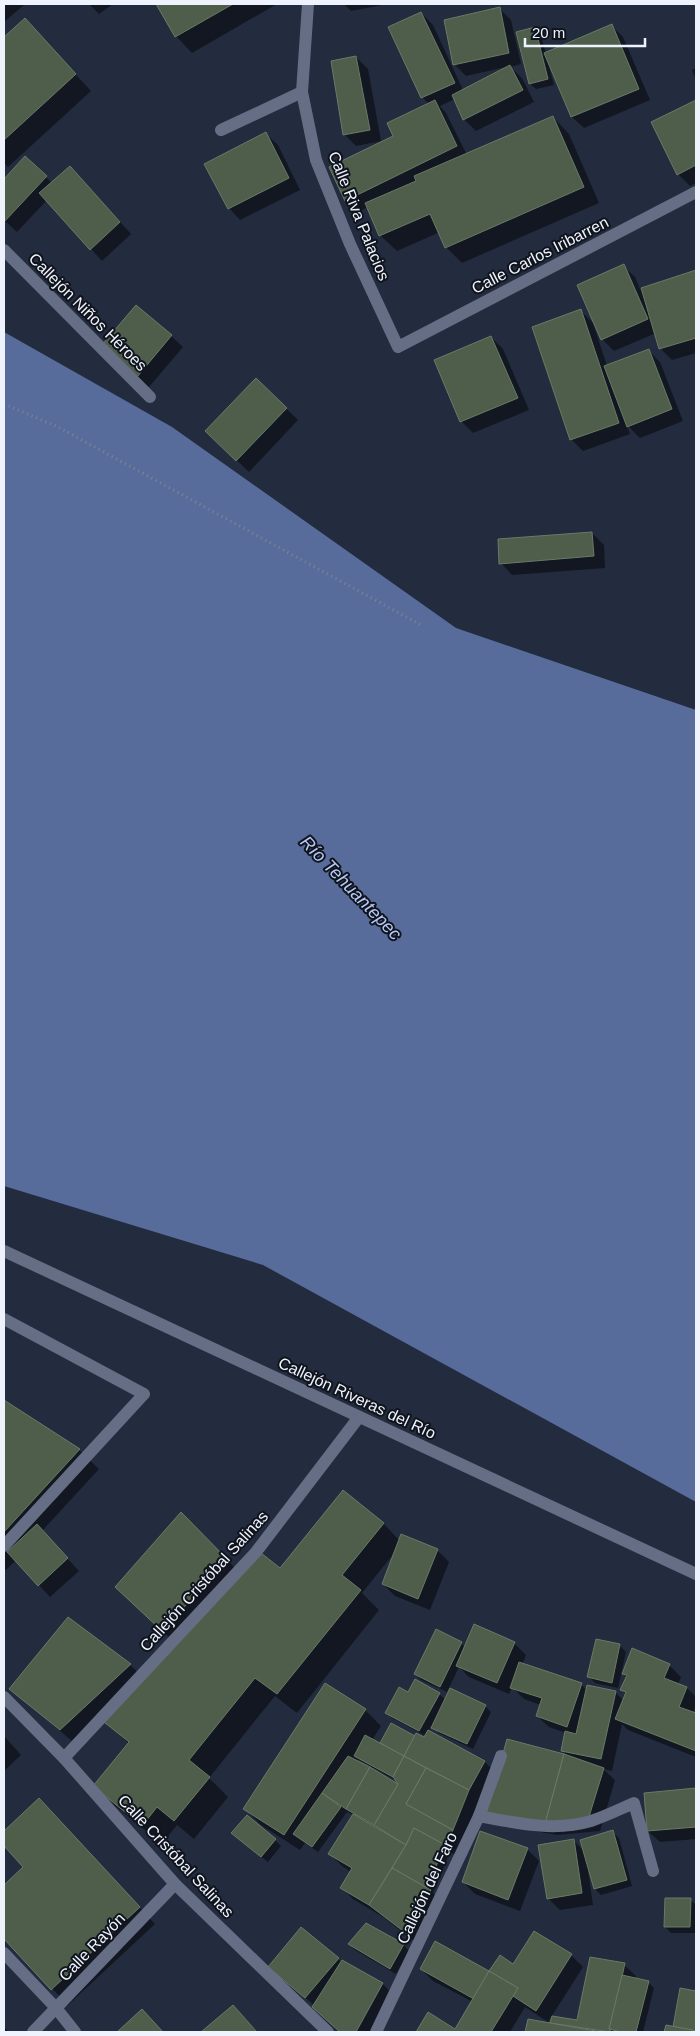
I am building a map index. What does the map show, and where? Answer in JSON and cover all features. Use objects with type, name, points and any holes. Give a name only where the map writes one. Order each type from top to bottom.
[{"type":"street","name":"Calle Riva Palacios","points":[[308,4],[302,92],[316,160],[350,244],[398,347]]},
{"type":"street","points":[[221,130],[302,92]]},
{"type":"street","name":"Calle Carlos Iribarren","points":[[398,347],[696,192]]},
{"type":"street","name":"Callejón Niños Héroes","points":[[4,250],[150,397]]},
{"type":"street","name":"Callejón Riveras del Río","points":[[4,1251],[696,1574]]},
{"type":"street","points":[[4,1319],[144,1394],[4,1546]]},
{"type":"street","name":"Callejón Cristóbal Salinas","points":[[64,1758],[256,1552],[359,1417]]},
{"type":"street","name":"Calle Cristóbal Salinas","points":[[4,1697],[64,1758],[175,1884],[328,2032]]},
{"type":"street","name":"Callejón del Faro","points":[[376,2032],[479,1816],[501,1756]]},
{"type":"street","points":[[479,1816],[535,1827],[580,1824],[634,1803],[652,1871]]},
{"type":"street","name":"Calle Rayón","points":[[32,2032],[175,1884]]},
{"type":"street","points":[[4,1953],[56,2008],[75,2032]]},
{"type":"path","points":[[4,404],[58,427],[421,625]]},
{"type":"water","name":"Río Tehuantepec","points":[[4,332],[172,427],[456,628],[696,710],[696,1502],[263,1265],[4,1186]]},
{"type":"building","points":[[156,4],[233,4],[175,37]]},
{"type":"building","points":[[500,7],[509,53],[453,65],[444,20]]},
{"type":"building","points":[[421,12],[455,83],[421,98],[388,27]]},
{"type":"building","points":[[25,18],[76,74],[4,140],[4,37]]},
{"type":"building","points":[[612,24],[639,89],[571,117],[544,53]]},
{"type":"building","points":[[535,27],[548,79],[529,84],[516,32]]},
{"type":"building","points":[[356,56],[370,130],[343,135],[331,61]]},
{"type":"building","points":[[510,65],[523,90],[463,120],[452,95]]},
{"type":"building","points":[[435,100],[457,146],[345,201],[329,167],[393,136],[387,123]]},
{"type":"building","points":[[696,100],[696,165],[677,175],[651,122]]},
{"type":"building","points":[[553,116],[584,187],[445,248],[430,214],[379,236],[365,203],[416,181],[414,176]]},
{"type":"building","points":[[266,132],[289,178],[228,209],[204,164]]},
{"type":"building","points":[[25,156],[47,176],[4,222],[4,179]]},
{"type":"building","points":[[70,166],[120,222],[90,250],[39,193]]},
{"type":"building","points":[[624,264],[648,319],[601,340],[577,285]]},
{"type":"building","points":[[696,270],[696,338],[659,349],[641,288]]},
{"type":"building","points":[[136,305],[172,335],[137,377],[101,346]]},
{"type":"building","points":[[581,309],[619,423],[570,440],[532,327]]},
{"type":"building","points":[[491,336],[518,398],[460,422],[434,360]]},
{"type":"building","points":[[649,349],[672,409],[627,427],[604,366]]},
{"type":"building","points":[[256,378],[287,408],[236,461],[205,431]]},
{"type":"building","points":[[592,532],[594,556],[499,564],[498,539]]},
{"type":"building","points":[[4,1400],[80,1449],[4,1532]]},
{"type":"building","points":[[343,1490],[384,1523],[342,1575],[361,1590],[277,1694],[255,1678],[189,1760],[210,1777],[174,1821],[157,1807],[142,1826],[93,1786],[129,1742],[104,1722],[261,1553],[280,1568]]},
{"type":"building","points":[[181,1512],[228,1560],[162,1631],[115,1587]]},
{"type":"building","points":[[37,1524],[68,1558],[38,1586],[7,1552]]},
{"type":"building","points":[[401,1534],[438,1549],[418,1599],[382,1584]]},
{"type":"building","points":[[68,1617],[131,1664],[60,1730],[9,1689]]},
{"type":"building","points":[[474,1624],[515,1642],[497,1683],[456,1666]]},
{"type":"building","points":[[436,1629],[462,1642],[440,1687],[414,1674]]},
{"type":"building","points":[[596,1639],[620,1644],[612,1683],[587,1677]]},
{"type":"building","points":[[632,1648],[670,1664],[664,1678],[687,1687],[679,1707],[696,1713],[696,1751],[615,1719],[626,1692],[620,1690],[627,1675],[622,1674]]},
{"type":"building","points":[[519,1662],[582,1683],[567,1727],[536,1716],[542,1698],[510,1688]]},
{"type":"building","points":[[415,1679],[440,1693],[419,1731],[385,1713],[399,1687],[408,1692]]},
{"type":"building","points":[[325,1683],[366,1709],[284,1835],[243,1809]]},
{"type":"building","points":[[587,1685],[616,1691],[601,1759],[561,1751],[565,1731],[576,1734]]},
{"type":"building","points":[[450,1688],[486,1705],[467,1744],[431,1728]]},
{"type":"building","points":[[391,1723],[415,1736],[404,1756],[380,1743]]},
{"type":"building","points":[[428,1730],[485,1761],[469,1790],[404,1756],[416,1733],[424,1737]]},
{"type":"building","points":[[365,1735],[404,1756],[393,1777],[354,1756]]},
{"type":"building","points":[[507,1739],[564,1754],[545,1824],[486,1814]]},
{"type":"building","points":[[564,1754],[604,1768],[588,1820],[545,1824]]},
{"type":"building","points":[[348,1756],[370,1767],[346,1809],[322,1793]]},
{"type":"building","points":[[404,1756],[426,1768],[406,1804],[453,1830],[445,1845],[414,1828],[406,1845],[374,1825],[398,1784],[393,1777]]},
{"type":"building","points":[[370,1767],[398,1784],[374,1825],[346,1809]]},
{"type":"building","points":[[426,1768],[469,1790],[453,1830],[406,1804]]},
{"type":"building","points":[[696,1788],[696,1827],[647,1831],[644,1793]]},
{"type":"building","points":[[322,1793],[341,1807],[312,1847],[293,1834]]},
{"type":"building","points":[[39,1798],[140,1907],[51,1990],[4,1939],[4,1885],[23,1867],[4,1846],[4,1831]]},
{"type":"building","points":[[353,1814],[406,1845],[369,1905],[340,1888],[352,1868],[328,1854]]},
{"type":"building","points":[[247,1815],[276,1839],[261,1857],[231,1833]]},
{"type":"building","points":[[414,1828],[445,1845],[427,1888],[392,1868]]},
{"type":"building","points":[[613,1830],[627,1880],[594,1889],[580,1840]]},
{"type":"building","points":[[480,1831],[528,1848],[508,1900],[462,1882]]},
{"type":"building","points":[[574,1839],[582,1893],[547,1899],[538,1845]]},
{"type":"building","points":[[392,1868],[431,1890],[407,1934],[369,1905]]},
{"type":"building","points":[[665,1898],[691,1898],[690,1927],[664,1927]]},
{"type":"building","points":[[366,1923],[404,1944],[390,1969],[348,1944]]},
{"type":"building","points":[[301,1927],[339,1958],[305,1998],[268,1967]]},
{"type":"building","points":[[534,1931],[572,1954],[536,2011],[513,1996],[518,1988],[489,1971],[500,1955],[513,1964]]},
{"type":"building","points":[[435,1941],[489,1971],[474,1999],[420,1969]]},
{"type":"building","points":[[590,1957],[625,1963],[610,2032],[550,2023],[552,2016],[577,2020]]},
{"type":"building","points":[[342,1960],[383,1983],[356,2032],[340,2032],[312,2007]]},
{"type":"building","points":[[489,1971],[518,1988],[491,2032],[416,2032],[428,2012],[455,2029]]},
{"type":"building","points":[[622,1975],[649,1981],[636,2032],[621,2032],[609,2029]]},
{"type":"building","points":[[680,1988],[696,1991],[696,2031],[673,2027]]},
{"type":"building","points":[[233,2005],[257,2032],[201,2032]]},
{"type":"building","points":[[142,2009],[163,2032],[117,2032]]},
{"type":"building","points":[[528,2019],[550,2023],[602,2032],[525,2032]]},
{"type":"building","points":[[666,2025],[693,2030],[692,2032],[664,2032]]}]
